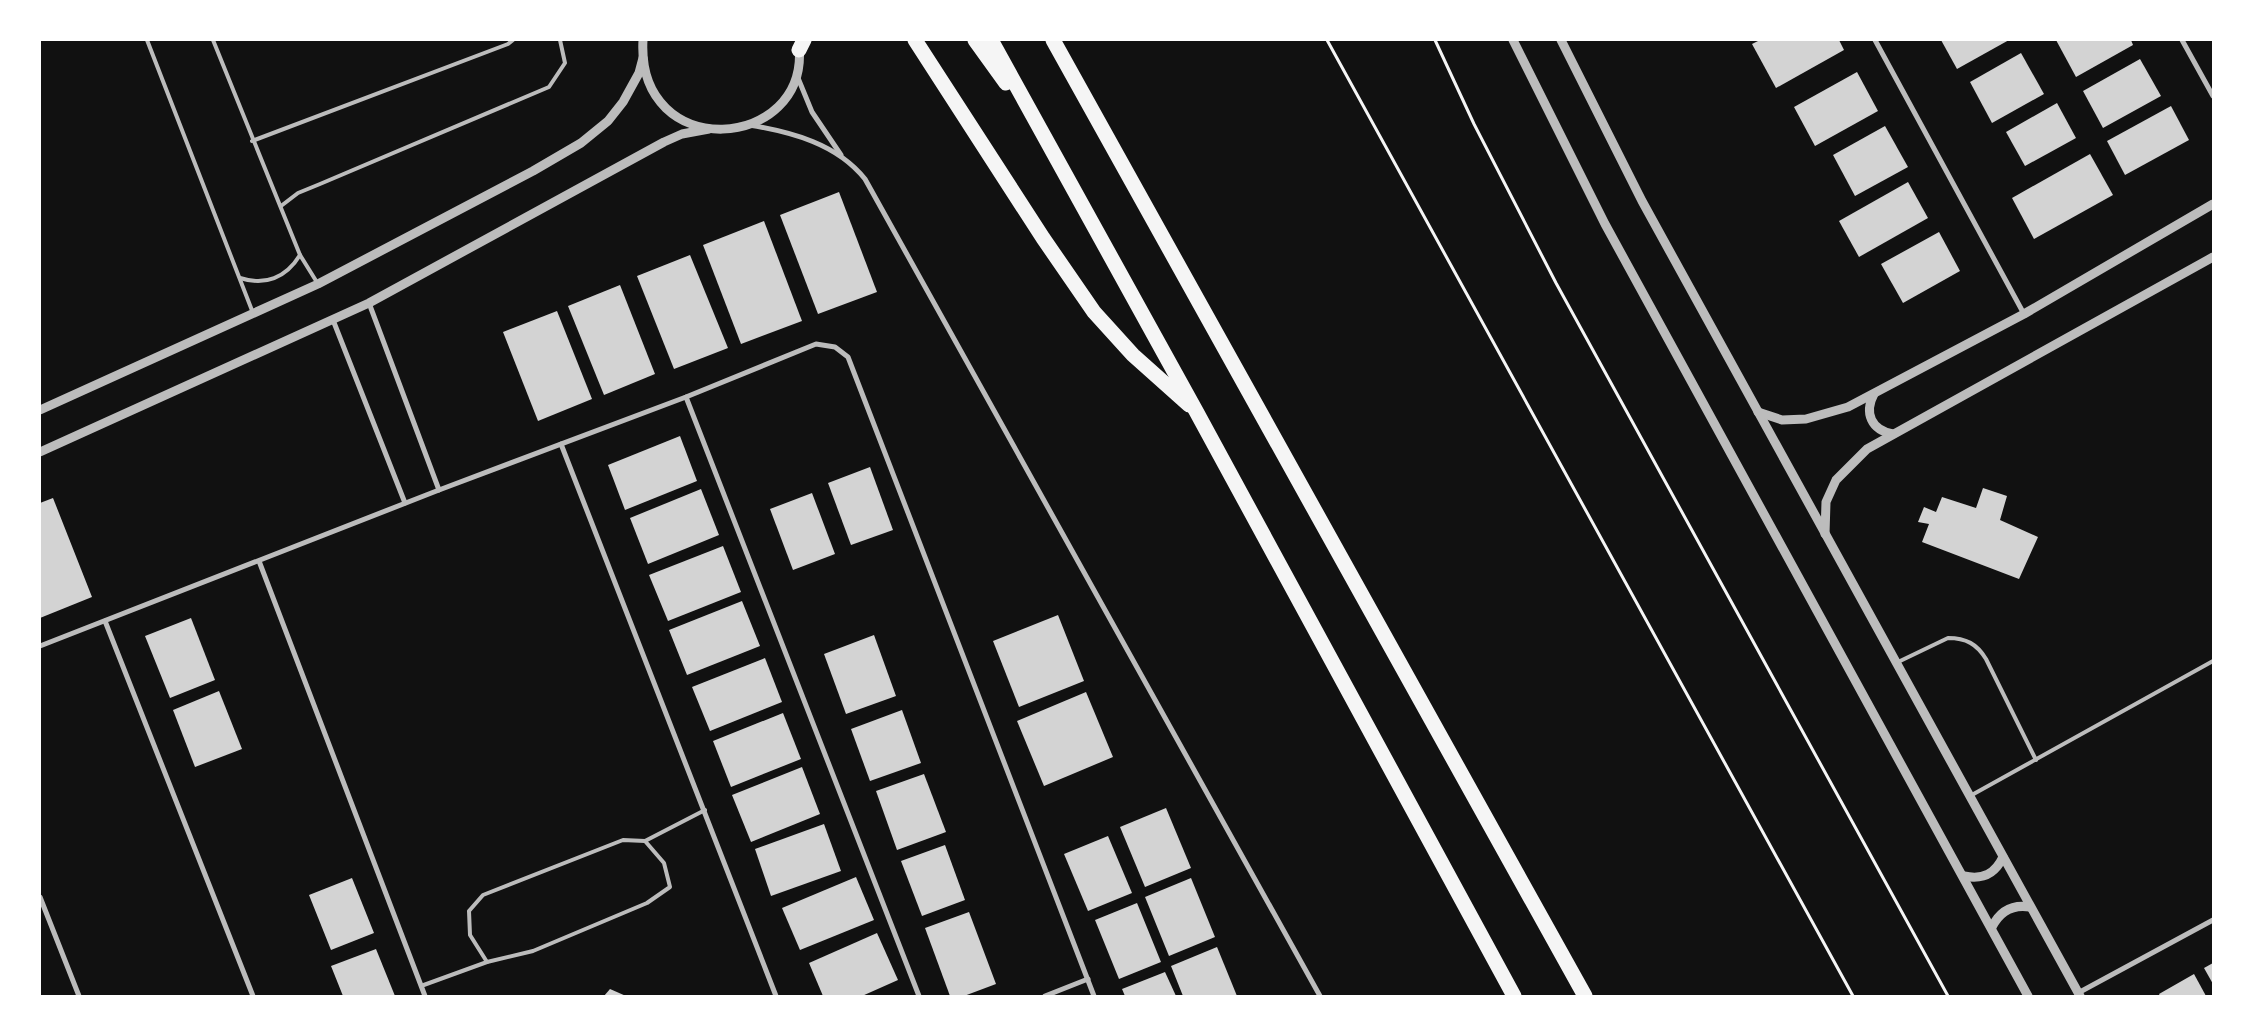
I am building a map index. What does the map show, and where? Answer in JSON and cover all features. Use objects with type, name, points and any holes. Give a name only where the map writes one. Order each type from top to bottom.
[{"type":"highway","points":[[915,40],[1043,238],[1094,312],[1133,355],[1196,411]]},
{"type":"highway","points":[[975,40],[1048,141]]},
{"type":"highway","points":[[991,40],[1196,411],[1514,996]]},
{"type":"highway","points":[[1053,40],[1584,996]]},
{"type":"highway","points":[[1064,40],[1095,115]]},
{"type":"street","points":[[643,40],[643,58],[648,79],[662,103],[683,120],[709,129]]},
{"type":"street","points":[[1513,40],[1605,224],[1992,927],[2028,996]]},
{"type":"street","points":[[1561,40],[1642,201],[2079,994],[2213,920]]},
{"type":"street","points":[[1875,40],[2024,314]]},
{"type":"street","points":[[2182,40],[2213,96]]},
{"type":"street","points":[[40,452],[369,303],[664,142],[682,134],[709,129],[736,129],[761,119],[782,101],[796,73],[801,43]]},
{"type":"street","points":[[40,410],[318,284],[533,171],[590,138],[608,121],[623,102],[639,73],[643,58]]},
{"type":"street","points":[[796,73],[802,93],[812,112],[841,155],[865,179],[885,212],[1320,996]]},
{"type":"street","points":[[749,125],[801,136],[841,155]]},
{"type":"street","points":[[1758,412],[1782,420],[1806,420],[1848,408],[2024,314],[2213,204]]},
{"type":"street","points":[[1825,535],[1826,502],[1836,480],[1867,449],[2213,257]]},
{"type":"street","points":[[369,303],[439,490]]},
{"type":"street","points":[[333,320],[405,503]]},
{"type":"street","points":[[40,646],[405,503],[686,397],[816,344],[834,347],[848,357],[1094,996]]},
{"type":"street","points":[[1874,394],[1869,409],[1873,425],[1882,432],[1893,434]]},
{"type":"street","points":[[686,397],[919,996]]},
{"type":"street","points":[[561,444],[776,996]]},
{"type":"street","points":[[259,561],[425,996]]},
{"type":"street","points":[[105,621],[253,996]]},
{"type":"street","points":[[1964,876],[1983,877],[1992,873],[2003,857]]},
{"type":"street","points":[[40,897],[79,996]]},
{"type":"street","points":[[1992,927],[2003,912],[2020,906],[2030,907]]},
{"type":"street","points":[[1045,996],[1088,979]]},
{"type":"lane","points":[[147,40],[253,314]]},
{"type":"lane","points":[[213,40],[252,141],[300,255],[318,284]]},
{"type":"lane","points":[[252,141],[508,44],[513,40]]},
{"type":"lane","points":[[280,206],[298,193],[549,87],[565,63],[560,40]]},
{"type":"lane","points":[[240,278],[250,281],[270,280],[288,271],[300,255]]},
{"type":"lane","points":[[1896,663],[1939,640],[1957,638],[1975,645],[1986,659],[2036,760]]},
{"type":"lane","points":[[1970,797],[2213,662]]},
{"type":"lane","points":[[487,962],[470,935],[470,911],[482,895],[623,840],[645,841],[705,810]]},
{"type":"lane","points":[[421,986],[487,962],[533,950],[647,903],[670,886],[664,863],[645,841]]},
{"type":"path","points":[[1327,40],[1853,996]]},
{"type":"path","points":[[1436,40],[1474,124],[1556,283],[1948,996]]},
{"type":"building","points":[[1760,40],[1839,40],[1844,50],[1776,88],[1752,44]]},
{"type":"building","points":[[1941,40],[2009,40],[1957,69]]},
{"type":"building","points":[[2056,40],[2131,40],[2133,45],[2076,77]]},
{"type":"building","points":[[2021,53],[2044,94],[1992,123],[1970,82]]},
{"type":"building","points":[[2140,59],[2161,96],[2103,128],[2083,91]]},
{"type":"building","points":[[1857,72],[1878,111],[1815,146],[1794,107]]},
{"type":"building","points":[[2057,103],[2076,138],[2025,166],[2006,132]]},
{"type":"building","points":[[2171,106],[2189,140],[2125,175],[2107,141]]},
{"type":"building","points":[[1885,126],[1908,167],[1855,196],[1833,155]]},
{"type":"building","points":[[2090,154],[2113,195],[2034,239],[2012,198]]},
{"type":"building","points":[[1908,182],[1928,218],[1859,257],[1839,221]]},
{"type":"building","points":[[839,192],[877,292],[818,314],[780,215]]},
{"type":"building","points":[[764,221],[802,321],[741,344],[703,245]]},
{"type":"building","points":[[1939,232],[1960,271],[1903,303],[1881,264]]},
{"type":"building","points":[[690,255],[728,348],[674,369],[637,276]]},
{"type":"building","points":[[620,285],[655,374],[604,395],[568,306]]},
{"type":"building","points":[[557,311],[592,399],[538,421],[503,332]]},
{"type":"building","points":[[680,436],[697,481],[625,510],[608,465]]},
{"type":"building","points":[[870,467],[893,530],[851,545],[828,483]]},
{"type":"building","points":[[1983,488],[2007,496],[2000,520],[2038,537],[2019,579],[1922,542],[1929,524],[1918,522],[1924,507],[1936,512],[1942,497],[1976,508]]},
{"type":"building","points":[[701,489],[719,535],[648,564],[630,518]]},
{"type":"building","points":[[812,493],[835,554],[793,570],[770,509]]},
{"type":"building","points":[[53,498],[92,597],[40,618],[40,503]]},
{"type":"building","points":[[723,546],[741,592],[668,621],[649,575]]},
{"type":"building","points":[[742,601],[760,646],[687,675],[669,630]]},
{"type":"building","points":[[1058,615],[1084,681],[1019,707],[993,641]]},
{"type":"building","points":[[191,618],[215,680],[170,698],[145,636]]},
{"type":"building","points":[[874,635],[896,696],[846,714],[824,654]]},
{"type":"building","points":[[765,658],[782,702],[710,731],[692,687]]},
{"type":"building","points":[[219,691],[242,749],[195,767],[173,710]]},
{"type":"building","points":[[1086,692],[1113,757],[1044,786],[1017,721]]},
{"type":"building","points":[[902,710],[921,763],[870,781],[851,729]]},
{"type":"building","points":[[783,713],[801,759],[731,787],[713,741]]},
{"type":"building","points":[[802,767],[820,814],[751,842],[732,795]]},
{"type":"building","points":[[924,774],[946,832],[897,850],[876,791]]},
{"type":"building","points":[[1166,808],[1191,868],[1145,887],[1120,827]]},
{"type":"building","points":[[824,824],[841,871],[771,896],[755,849]]},
{"type":"building","points":[[1108,836],[1132,893],[1088,911],[1064,854]]},
{"type":"building","points":[[945,845],[965,900],[922,916],[901,861]]},
{"type":"building","points":[[856,877],[874,920],[800,950],[782,908]]},
{"type":"building","points":[[352,878],[374,933],[331,950],[309,895]]},
{"type":"building","points":[[1191,878],[1215,937],[1169,956],[1145,897]]},
{"type":"building","points":[[1137,903],[1161,962],[1119,979],[1095,920]]},
{"type":"building","points":[[969,912],[996,984],[964,996],[950,996],[925,928]]},
{"type":"building","points":[[877,933],[898,980],[862,996],[823,996],[809,963]]},
{"type":"building","points":[[1217,947],[1237,996],[1183,996],[1171,966]]},
{"type":"building","points":[[376,949],[395,996],[343,996],[331,966]]},
{"type":"building","points":[[2213,963],[2213,984],[2204,968]]},
{"type":"building","points":[[1165,972],[1176,996],[1125,996],[1122,989]]},
{"type":"building","points":[[2194,974],[2206,996],[2160,996],[2159,994]]},
{"type":"building","points":[[610,989],[626,996],[604,996]]}]
